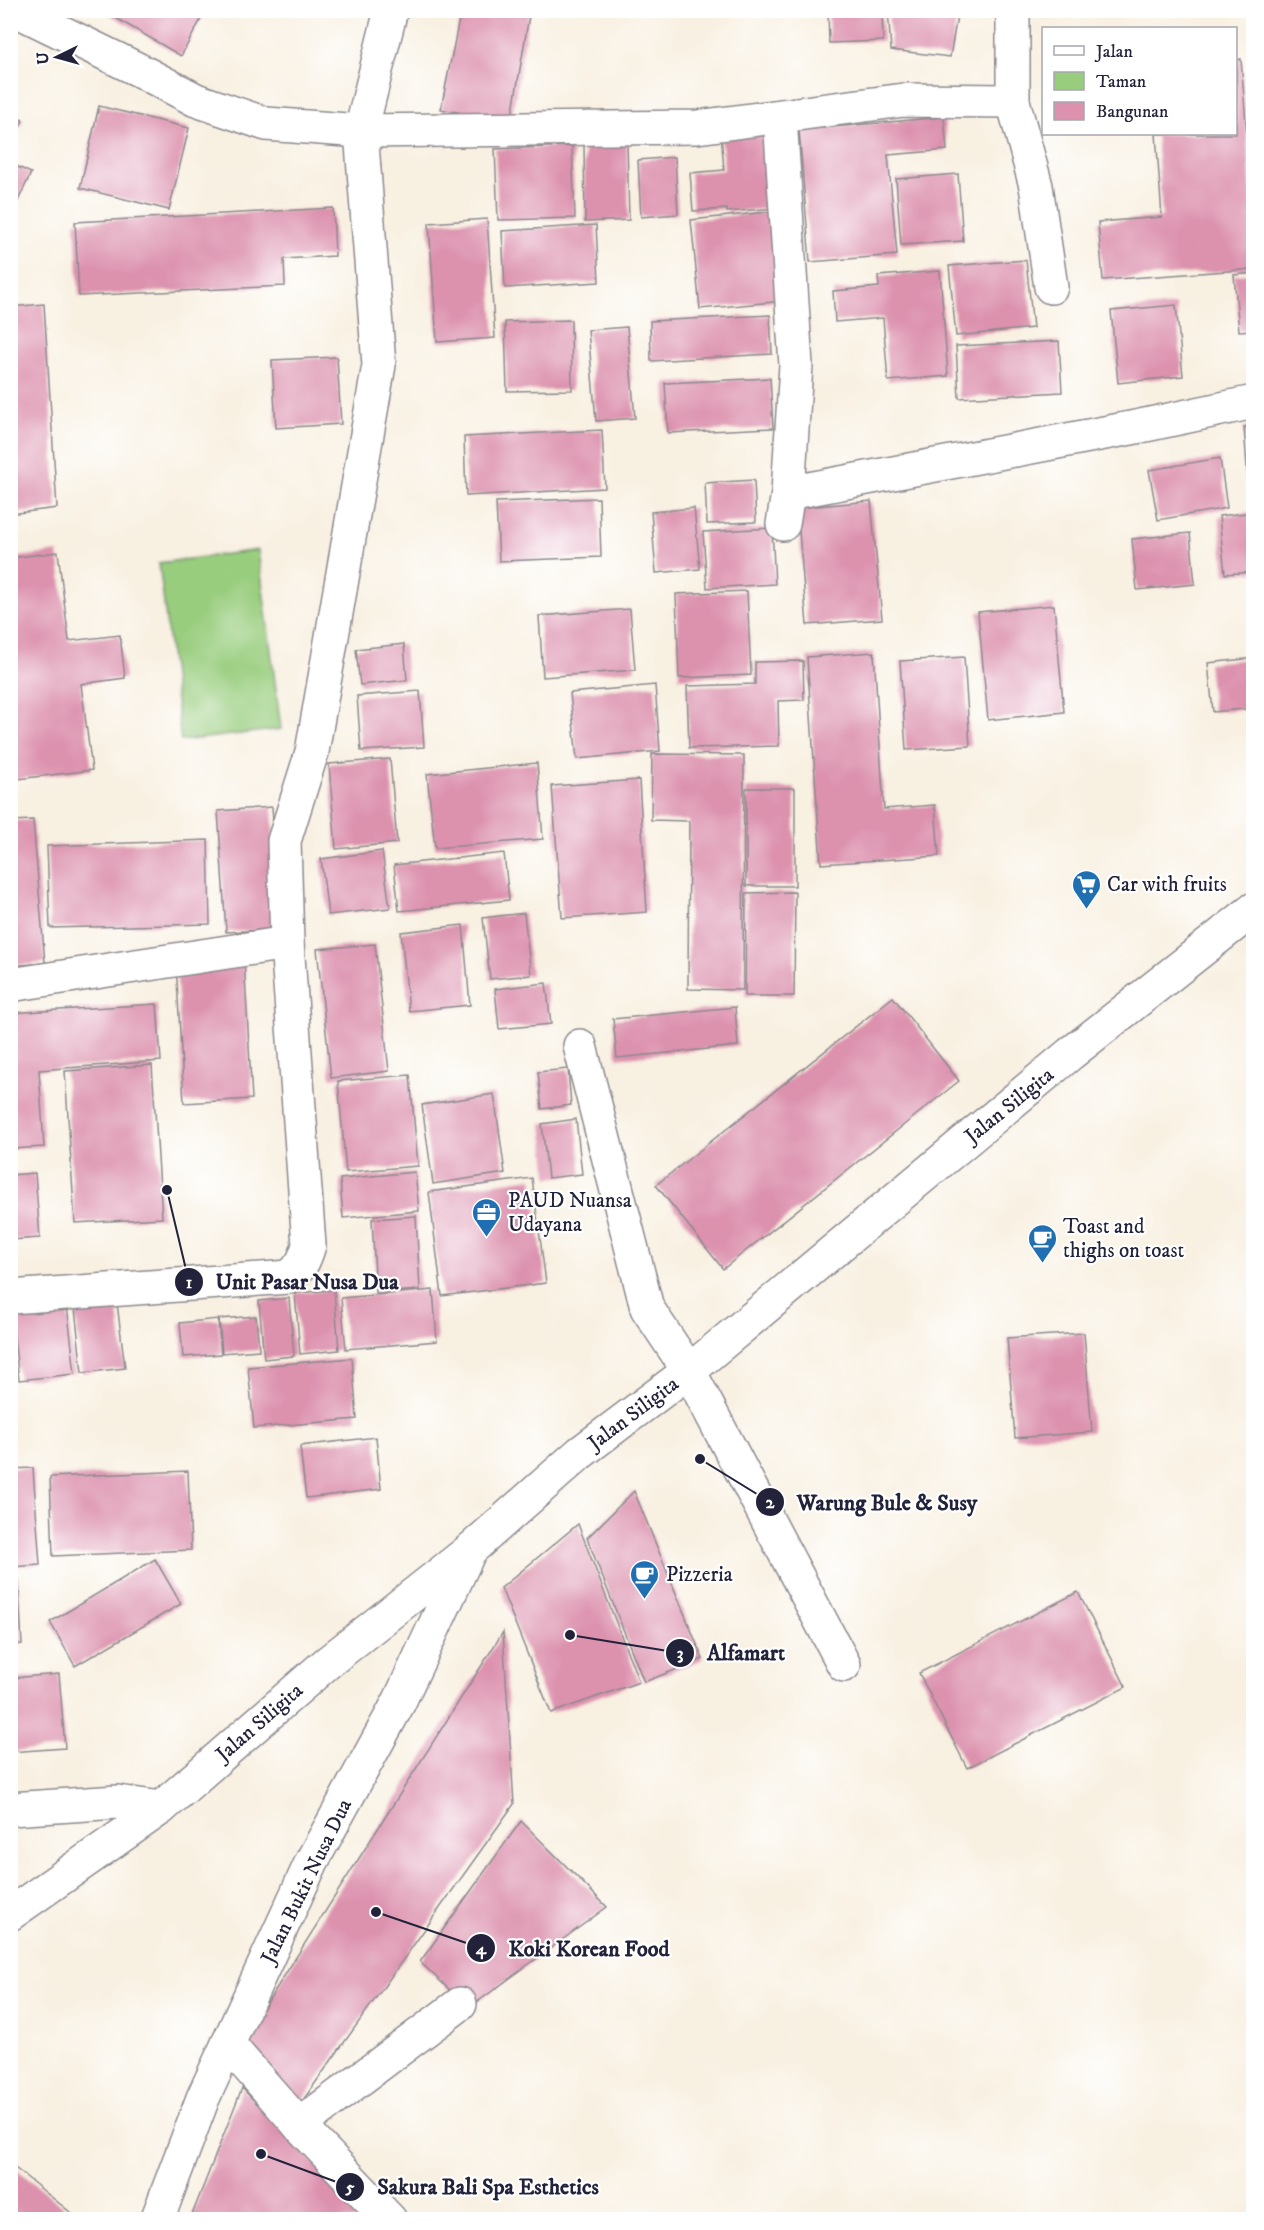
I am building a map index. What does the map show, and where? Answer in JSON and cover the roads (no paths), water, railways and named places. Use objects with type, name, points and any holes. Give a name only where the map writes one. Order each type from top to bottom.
[{"type":"street","points":[[16,10],[196,100],[266,124],[361,131],[697,127],[904,100],[1013,101]]},
{"type":"street","points":[[10,1297],[289,1277],[299,1269],[309,1245],[287,943],[284,841],[312,752],[379,365],[361,131],[391,10]]},
{"type":"street","points":[[1012,10],[1013,101],[1036,186],[1051,287]]},
{"type":"street","points":[[780,117],[796,365],[785,509],[1090,436],[1254,402]]},
{"type":"street","name":"Jalan Siligita","points":[[10,1914],[161,1808],[327,1663],[470,1550],[580,1453],[689,1371],[1070,1054],[1254,909]]},
{"type":"street","points":[[10,985],[287,943]]},
{"type":"street","points":[[580,1046],[647,1308],[689,1371],[844,1665]]},
{"type":"street","name":"Jalan Bukit Nusa Dua","points":[[157,2220],[203,2098],[312,1861],[399,1702],[470,1550]]},
{"type":"street","points":[[10,1809],[118,1802],[161,1808]]},
{"type":"street","points":[[299,2125],[460,2004]]},
{"type":"street","points":[[228,2044],[299,2125],[390,2220]]},
{"type":"place","name":"Car with fruits","points":[[1086,910]]},
{"type":"place","name":"Unit Pasar Nusa Dua","points":[[167,1190]]},
{"type":"place","name":"PAUD Nuansa Udayana","points":[[487,1238]]},
{"type":"place","name":"Toast and thighs on toast","points":[[1042,1264]]},
{"type":"place","name":"Warung Bule & Susy","points":[[700,1459]]},
{"type":"place","name":"Pizzeria","points":[[645,1600]]},
{"type":"place","name":"Alfamart","points":[[570,1635]]},
{"type":"place","name":"Koki Korean Food","points":[[376,1912]]},
{"type":"place","name":"Sakura Bali Spa Esthetics","points":[[261,2154]]}]
